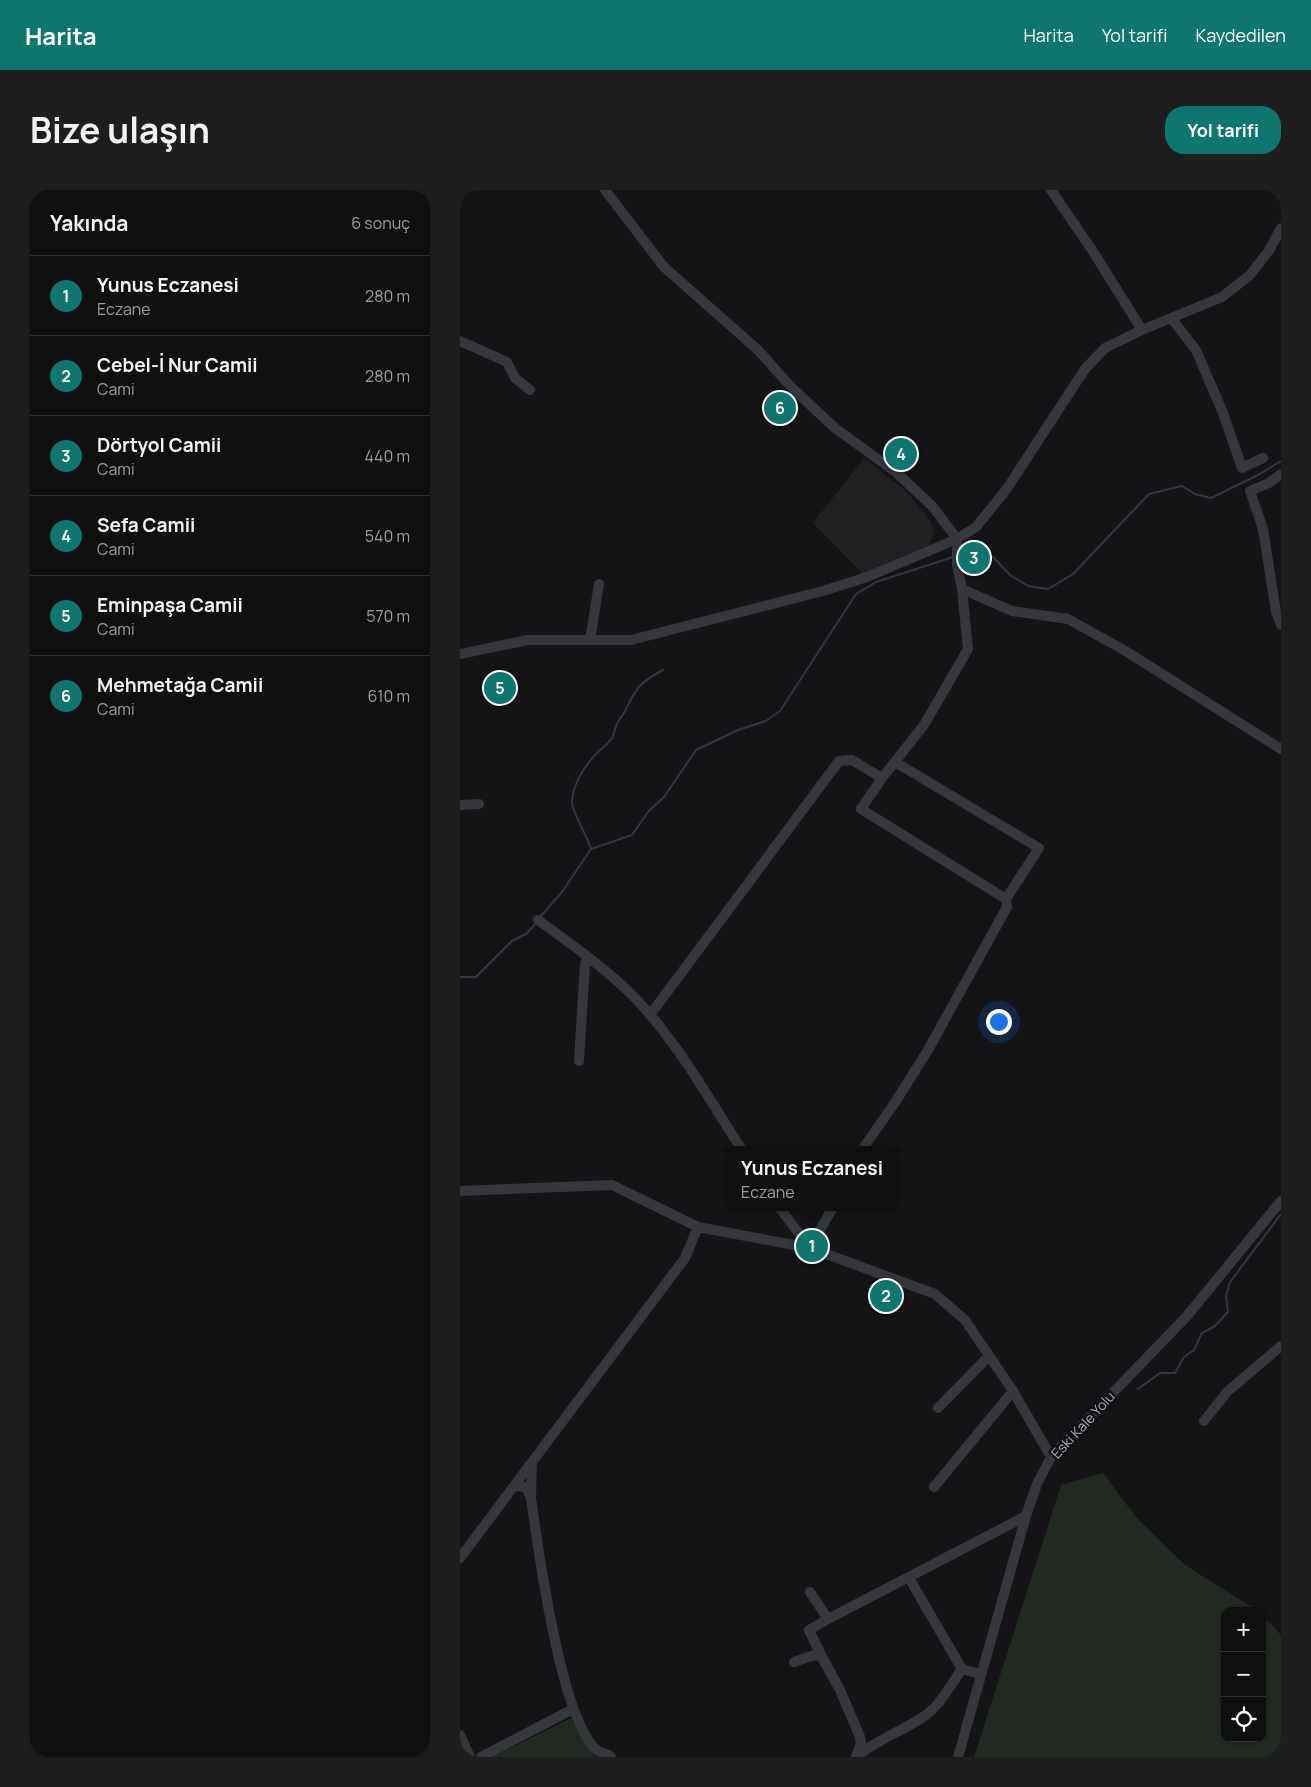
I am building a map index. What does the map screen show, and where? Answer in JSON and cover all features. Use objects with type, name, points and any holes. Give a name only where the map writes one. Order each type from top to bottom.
[{"type":"street","points":[[605,190],[664,267],[758,350],[792,388],[835,428],[897,473],[934,507],[957,543],[957,565],[962,589],[968,649],[924,725],[882,778],[861,809],[1006,899]]},
{"type":"street","points":[[1051,190],[1094,253],[1142,330]]},
{"type":"street","points":[[460,654],[528,640],[631,640],[822,591],[867,577],[957,543],[976,527],[1006,490],[1085,369],[1105,348],[1142,330],[1222,297],[1250,275],[1270,249],[1281,228]]},
{"type":"street","points":[[1172,319],[1196,350],[1223,413],[1242,468],[1263,458]]},
{"type":"street","points":[[460,341],[507,362],[515,378],[530,390]]},
{"type":"street","points":[[1281,474],[1269,483],[1250,491],[1263,528],[1276,612],[1281,626]]},
{"type":"street","points":[[590,640],[599,584]]},
{"type":"street","points":[[962,589],[1012,611],[1068,619],[1124,650],[1281,749]]},
{"type":"street","points":[[650,1015],[839,761],[852,760],[882,778]]},
{"type":"street","points":[[865,1146],[928,1050],[1007,907],[1006,899],[1040,848],[895,762]]},
{"type":"street","points":[[460,804],[479,804]]},
{"type":"street","points":[[538,920],[623,986],[650,1015],[739,1146]]},
{"type":"street","points":[[579,1060],[585,964],[588,958]]},
{"type":"street","points":[[460,1191],[612,1185],[698,1228],[810,1248],[935,1294],[965,1320],[1013,1391],[1051,1457]]},
{"type":"street","name":"Eski Kale Yolu","points":[[958,1757],[1026,1516],[1037,1484],[1051,1457],[1188,1316],[1281,1201]]},
{"type":"street","points":[[782,1211],[810,1248]]},
{"type":"street","points":[[810,1248],[831,1211]]},
{"type":"street","points":[[460,1558],[685,1258],[698,1228]]},
{"type":"street","points":[[1204,1421],[1227,1392],[1281,1346]]},
{"type":"street","points":[[938,1408],[989,1356]]},
{"type":"street","points":[[934,1487],[1013,1391]]},
{"type":"street","points":[[532,1462],[531,1498],[563,1679],[573,1709],[584,1733],[598,1752],[611,1757]]},
{"type":"street","points":[[514,1487],[526,1488],[531,1498]]},
{"type":"street","points":[[856,1757],[861,1744],[860,1737],[840,1690],[809,1630],[1026,1516]]},
{"type":"street","points":[[909,1578],[962,1669],[980,1674]]},
{"type":"street","points":[[810,1592],[828,1619]]},
{"type":"street","points":[[794,1662],[814,1655],[822,1657]]},
{"type":"street","points":[[856,1757],[868,1747],[928,1713],[962,1669]]},
{"type":"street","points":[[481,1757],[573,1709]]},
{"type":"street","points":[[460,1736],[470,1757]]},
{"type":"shaded area","points":[[864,458],[907,492],[927,516],[933,527],[933,535],[929,545],[863,574],[813,523]]},
{"type":"shaded area","points":[[1103,1473],[1136,1517],[1185,1565],[1252,1607],[1221,1607],[1221,1742],[1266,1742],[1266,1619],[1281,1635],[1281,1757],[974,1757],[1061,1485]]},
{"type":"shaded area","points":[[571,1718],[595,1757],[492,1757]]},
{"type":"waterway","points":[[960,555],[993,557],[1010,575],[1028,586],[1048,589],[1073,574],[1149,494],[1182,486],[1195,494],[1211,498],[1258,475],[1281,461]]},
{"type":"waterway","points":[[540,917],[562,892],[591,849],[632,835],[648,812],[664,797],[696,750],[738,730],[766,721],[780,711],[856,594],[876,582],[953,557]]},
{"type":"waterway","points":[[591,849],[573,808],[574,789],[580,775],[589,762],[612,738],[618,722],[636,691],[649,678],[663,670]]},
{"type":"waterway","points":[[460,977],[476,977],[512,941],[526,934],[536,923]]},
{"type":"waterway","points":[[1138,1389],[1160,1373],[1175,1373],[1184,1357],[1194,1350],[1202,1333],[1215,1326],[1228,1312],[1226,1296],[1230,1282],[1281,1214]]},
{"type":"place","name":"Mehmetağa Camii","points":[[780,408]]},
{"type":"place","name":"Sefa Camii","points":[[901,454]]},
{"type":"place","name":"Dörtyol Camii","points":[[974,558]]},
{"type":"place","name":"Eminpaşa Camii","points":[[500,688]]},
{"type":"place","name":"Yunus Eczanesi","points":[[812,1246]]},
{"type":"place","name":"Cebel-İ Nur Camii","points":[[886,1296]]}]
